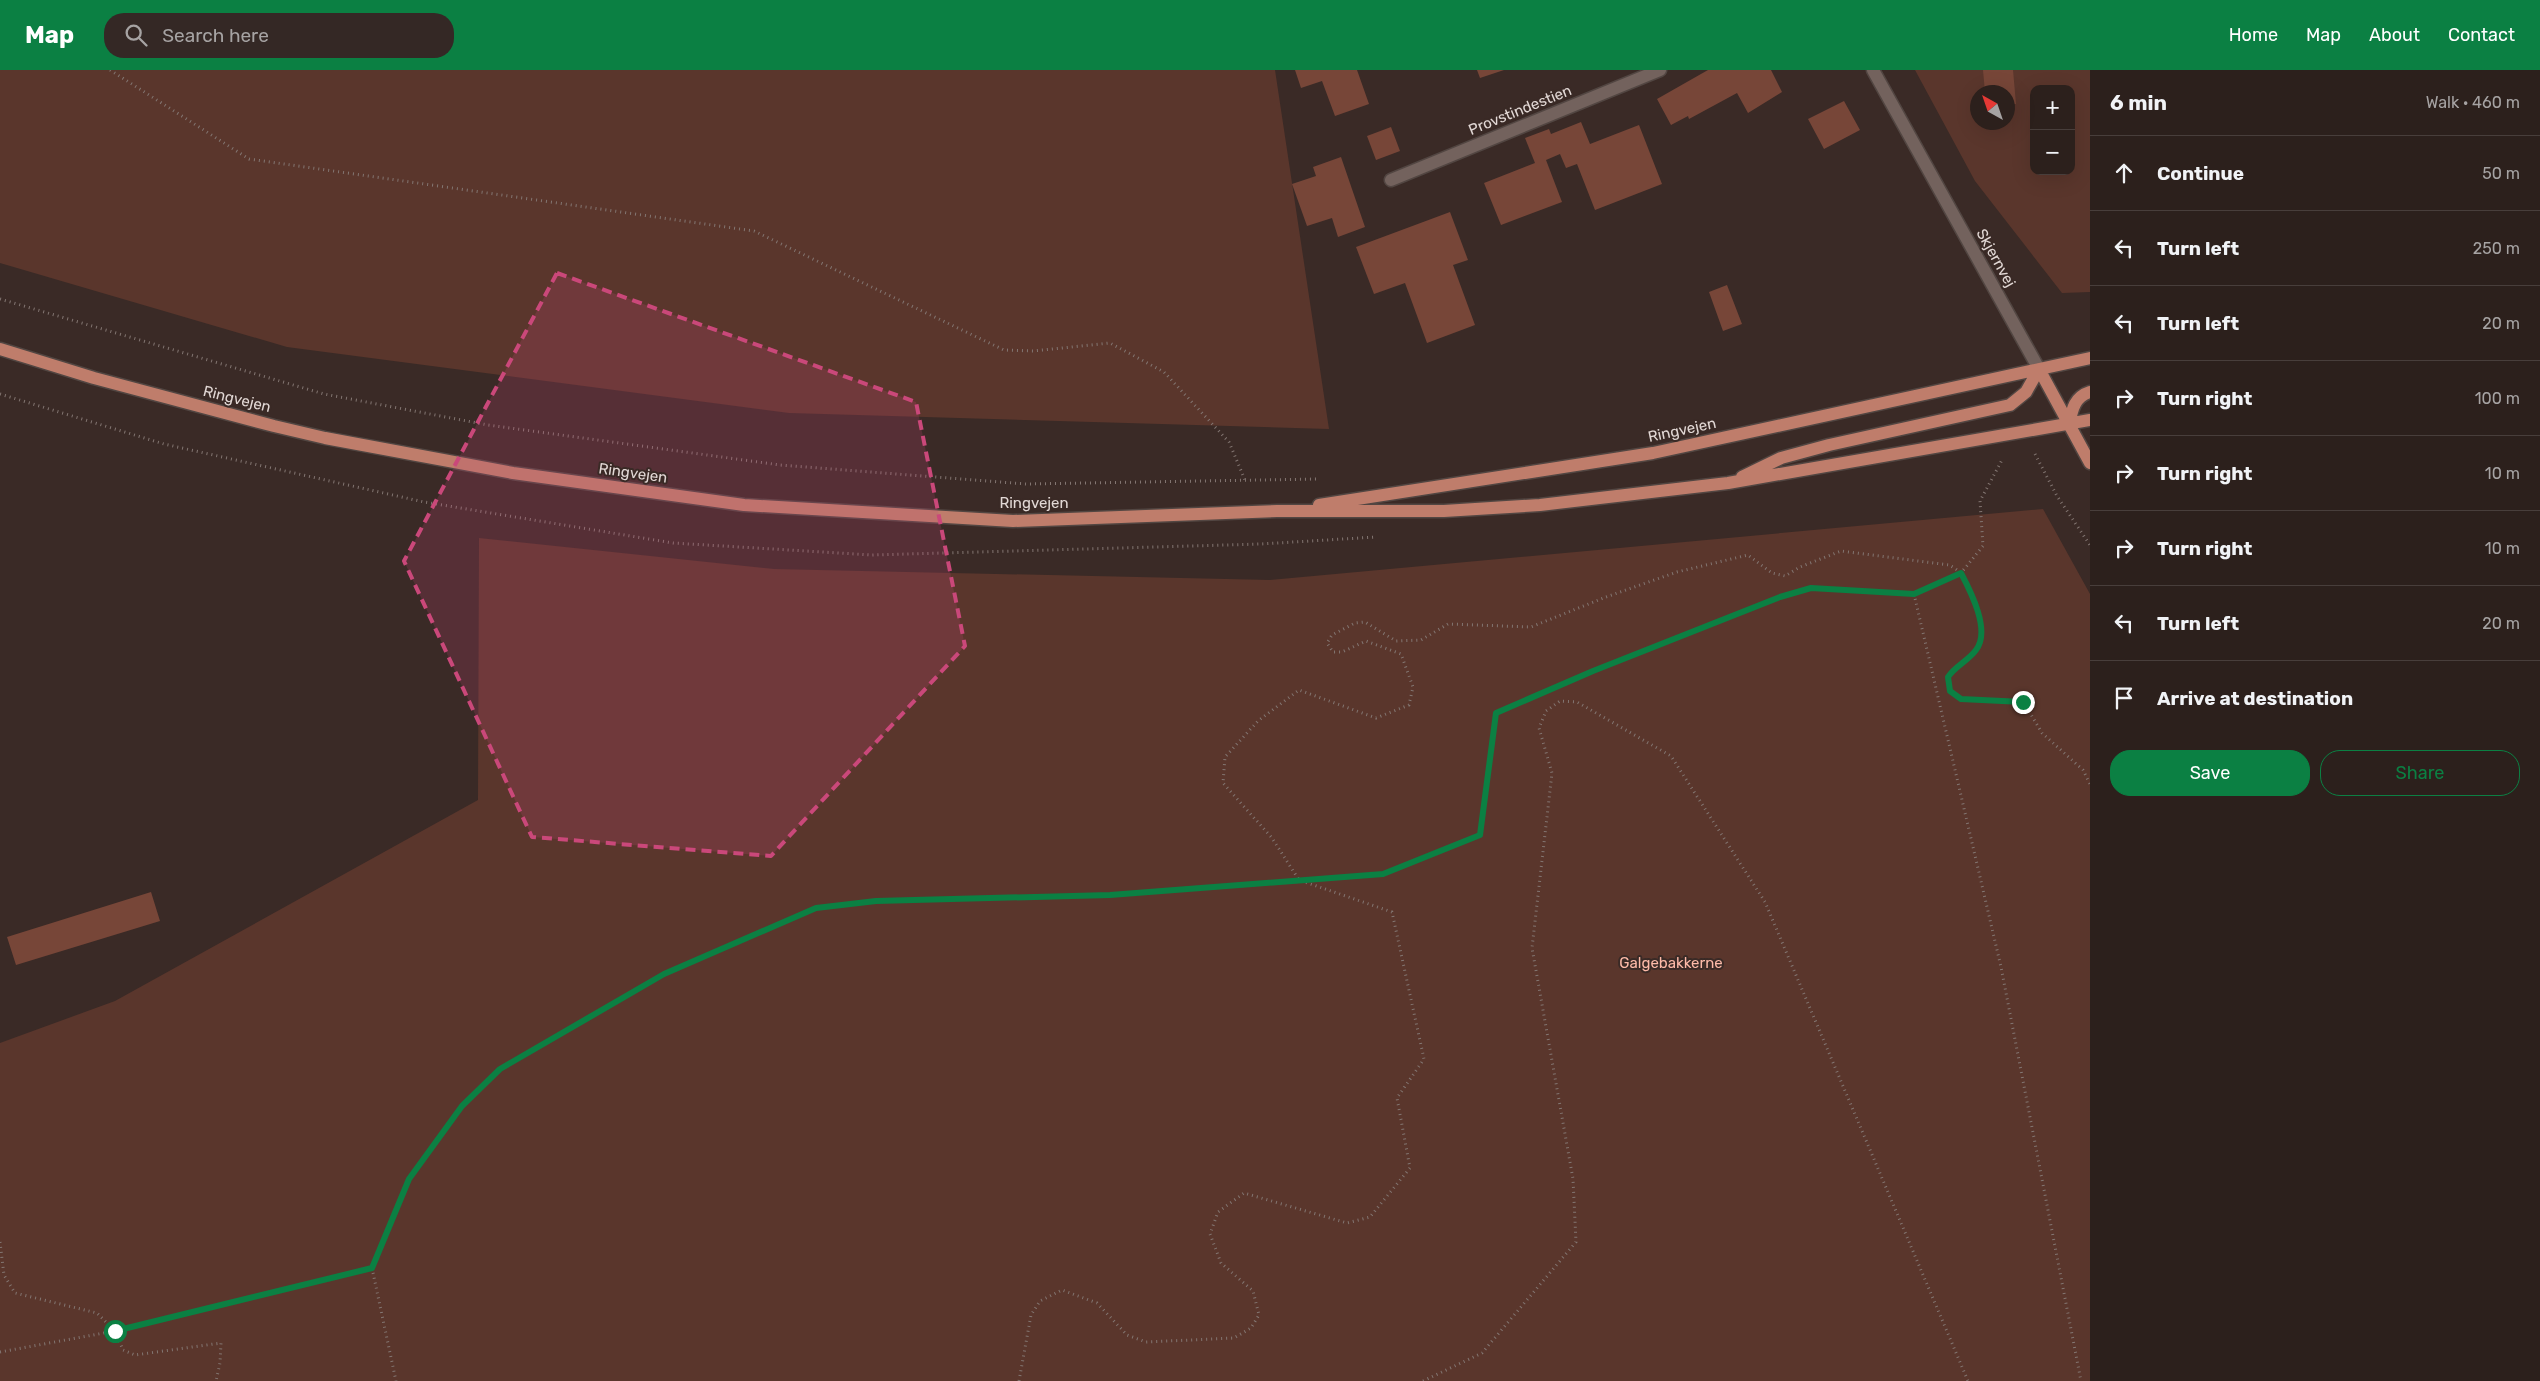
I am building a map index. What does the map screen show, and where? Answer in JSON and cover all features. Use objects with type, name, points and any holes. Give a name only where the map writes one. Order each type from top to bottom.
[{"type":"main road","name":"Ringvejen","points":[[0,350],[166,398],[325,438],[513,473],[744,505],[1013,521],[1277,511],[1444,511],[1540,505],[1728,483],[2090,420]]},
{"type":"main road","name":"Ringvejen","points":[[1277,511],[1653,453],[1963,384],[2090,358]]},
{"type":"main road","name":"Skjernvej","points":[[2039,369],[2090,463]]},
{"type":"main road","points":[[1728,483],[1781,458],[2010,405],[2026,392],[2039,369]]},
{"type":"main road","points":[[2069,425],[2074,404],[2083,394],[2090,392]]},
{"type":"street","name":"Provstindestien","points":[[1391,180],[1660,70]]},
{"type":"street","name":"Skjernvej","points":[[1873,70],[2039,369]]},
{"type":"path","points":[[110,70],[249,159],[754,231],[1004,350],[1033,350],[1110,343],[1164,372],[1229,442],[1245,480]]},
{"type":"path","points":[[0,300],[324,394],[488,425],[780,465],[1016,483],[1324,479]]},
{"type":"path","points":[[2034,452],[2056,496],[2090,545]]},
{"type":"path","points":[[396,1381],[372,1268],[409,1179],[462,1106],[500,1069],[664,974],[816,908],[876,901],[1110,895],[1383,874],[1480,835],[1496,713],[1593,671],[1780,597],[1811,588],[1914,594],[1961,573],[1983,546],[1980,501],[2004,458]]},
{"type":"path","points":[[1019,1381],[1031,1314],[1040,1301],[1062,1290],[1097,1303],[1127,1335],[1146,1342],[1234,1338],[1251,1328],[1259,1315],[1253,1291],[1221,1263],[1210,1234],[1218,1212],[1244,1193],[1347,1223],[1370,1217],[1410,1168],[1397,1098],[1424,1059],[1392,912],[1299,880],[1272,838],[1222,783],[1225,757],[1258,721],[1299,690],[1376,718],[1409,706],[1413,687],[1401,654],[1366,641],[1342,652],[1333,652],[1327,644],[1332,636],[1355,623],[1365,622],[1396,641],[1421,640],[1448,624],[1531,627],[1606,597],[1677,572],[1748,555],[1772,574],[1785,576],[1800,567],[1841,551],[1949,565],[1961,573],[1975,599],[1982,635],[1976,650],[1953,669],[1948,677],[1950,691],[1961,699],[2023,702],[2042,733],[2083,770],[2090,784]]},
{"type":"path","points":[[1914,594],[2001,967],[2082,1381]]},
{"type":"path","points":[[1423,1381],[1482,1353],[1576,1242],[1573,1179],[1532,948],[1552,773],[1539,728],[1546,711],[1560,701],[1577,702],[1671,756],[1765,902],[1968,1381]]},
{"type":"path","points":[[0,1242],[4,1275],[15,1293],[97,1313],[115,1331],[123,1350],[135,1355],[220,1343],[220,1363],[216,1381]]},
{"type":"path","points":[[0,1352],[115,1331],[372,1268]]},
{"type":"highlighted area","points":[[557,273],[916,402],[965,646],[771,856],[532,837],[404,561]]},
{"type":"green space","points":[[0,70],[1275,70],[1329,429],[789,413],[287,347],[0,263]]},
{"type":"green space","points":[[1915,70],[2090,70],[2090,292],[2062,293],[1975,181]]},
{"type":"green space","name":"Galgebakkerne","points":[[2043,509],[2090,594],[2090,1381],[0,1381],[0,1043],[115,1001],[478,800],[479,538],[774,569],[1270,580]]},
{"type":"building","points":[[1295,70],[1357,70],[1369,104],[1335,116],[1322,81],[1301,88]]},
{"type":"building","points":[[1477,70],[1504,70],[1480,78]]},
{"type":"building","points":[[1708,70],[1771,70],[1782,92],[1748,113],[1737,93],[1689,119],[1688,116],[1671,125],[1657,99]]},
{"type":"building","points":[[1983,70],[2013,70],[2014,85],[1984,85]]},
{"type":"building","points":[[1844,101],[1860,130],[1824,149],[1808,119]]},
{"type":"building","points":[[1581,122],[1590,144],[1639,125],[1662,184],[1595,210],[1577,164],[1566,168],[1560,154],[1546,160],[1562,202],[1501,225],[1484,183],[1535,163],[1525,138],[1549,129],[1551,134]]},
{"type":"building","points":[[1391,127],[1400,151],[1376,160],[1367,136]]},
{"type":"building","points":[[1341,157],[1365,227],[1338,237],[1332,218],[1307,226],[1292,184],[1316,176],[1313,167]]},
{"type":"building","points":[[1450,212],[1468,260],[1453,265],[1475,325],[1427,343],[1405,283],[1374,294],[1356,247]]},
{"type":"building","points":[[1727,285],[1742,324],[1723,331],[1709,292]]},
{"type":"building","points":[[151,892],[160,921],[16,965],[7,937]]},
{"type":"route","points":[[115,1331],[372,1268],[409,1179],[462,1106],[500,1069],[664,974],[816,908],[876,901],[1110,895],[1383,874],[1480,835],[1496,713],[1593,671],[1780,597],[1811,588],[1914,594],[1961,573],[1975,599],[1982,635],[1976,650],[1953,669],[1948,677],[1950,691],[1961,699],[2023,702]]}]
